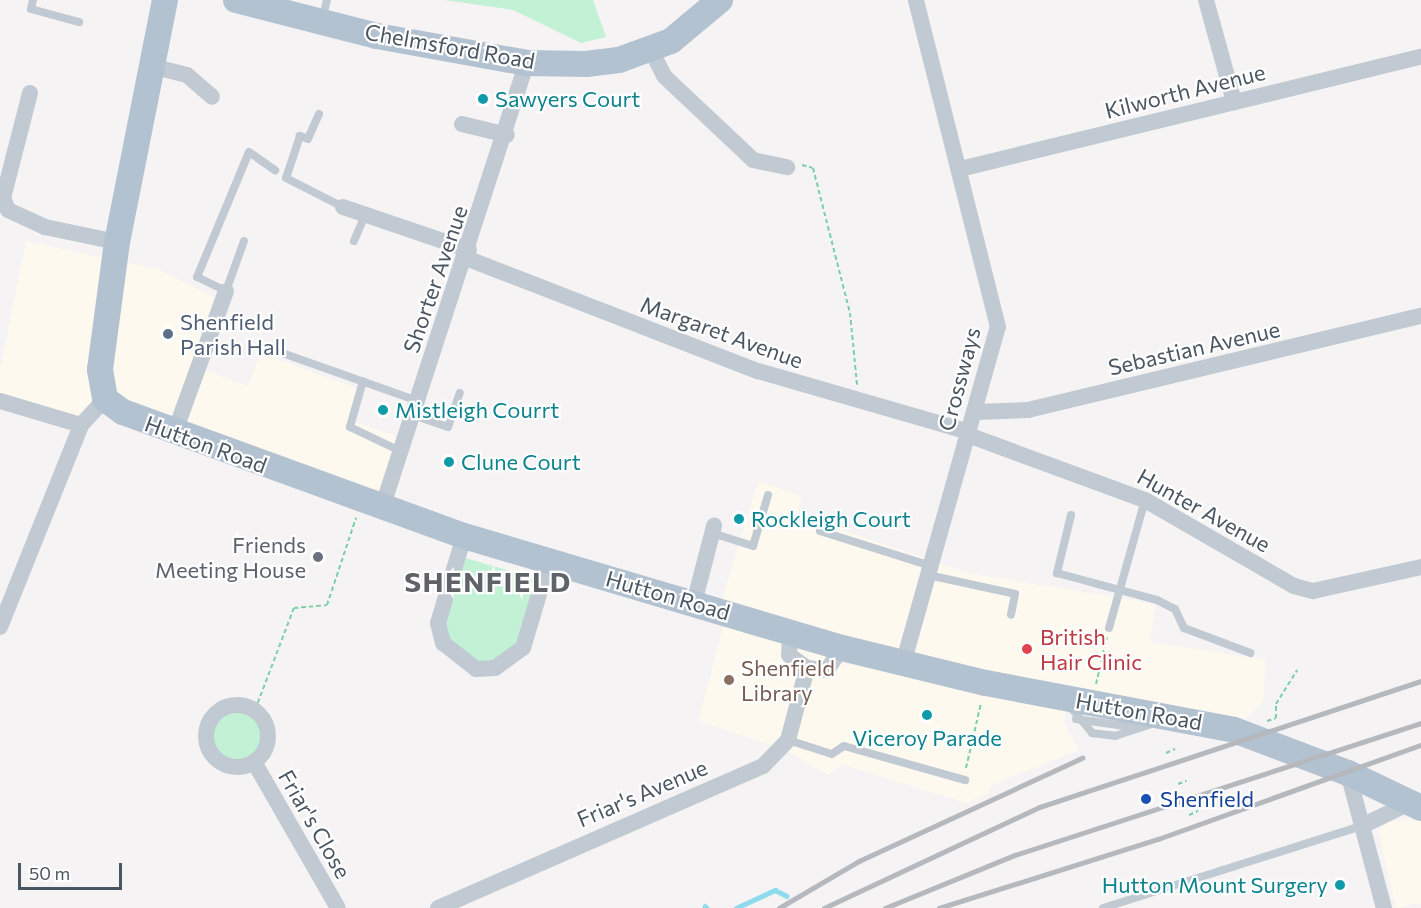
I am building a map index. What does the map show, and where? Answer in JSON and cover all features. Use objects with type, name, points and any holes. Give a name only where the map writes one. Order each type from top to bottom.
[{"type":"main road","points":[[105,399],[100,370],[117,242],[165,0]]},
{"type":"main road","name":"Chelmsford Road","points":[[236,0],[325,10],[527,63],[586,64],[651,50],[689,29],[720,0]]},
{"type":"main road","name":"Hutton Road","points":[[105,399],[174,434],[464,536],[903,664],[1078,706],[1168,717],[1234,730],[1348,773],[1414,806]]},
{"type":"street","name":"Crossways","points":[[903,664],[968,433],[976,412],[998,316],[916,0]]},
{"type":"street","points":[[1206,0],[1234,102]]},
{"type":"street","points":[[651,50],[664,76],[753,160],[787,167]]},
{"type":"street","name":"Kilworth Avenue","points":[[960,169],[1421,57]]},
{"type":"street","name":"Shorter Avenue","points":[[372,504],[400,451],[416,408],[507,135],[527,63]]},
{"type":"street","points":[[151,66],[187,75],[212,97]]},
{"type":"street","points":[[30,93],[3,198],[8,210],[45,227],[117,242]]},
{"type":"street","points":[[462,124],[507,135]]},
{"type":"street","name":"Margaret Avenue","points":[[344,207],[737,363],[968,433]]},
{"type":"street","points":[[174,434],[226,291]]},
{"type":"street","name":"Sebastian Avenue","points":[[976,412],[1037,408],[1421,316]]},
{"type":"street","points":[[0,627],[81,425],[105,399]]},
{"type":"street","points":[[0,401],[81,425]]},
{"type":"street","name":"Hunter Avenue","points":[[968,433],[1145,500],[1294,586],[1313,591],[1420,570]]},
{"type":"street","points":[[694,603],[713,530]]},
{"type":"street","points":[[464,536],[438,622],[443,643],[476,669],[495,668],[523,648],[549,561]]},
{"type":"street","points":[[790,632],[789,655],[807,668],[827,670],[842,648]]},
{"type":"street","name":"Friar's Avenue","points":[[438,908],[763,766],[788,740],[807,668]]},
{"type":"street","name":"Friar's Close","points":[[236,705],[255,710],[268,732],[265,750],[254,762],[224,764],[206,740],[217,712],[236,705]]},
{"type":"street","name":"Friar's Close","points":[[254,762],[338,908]]},
{"type":"street","points":[[1348,773],[1365,825],[1384,908]]},
{"type":"street","points":[[1365,825],[1414,806]]},
{"type":"lane","points":[[33,0],[31,9],[79,22]]},
{"type":"lane","points":[[319,114],[308,139],[300,135],[286,178],[344,207]]},
{"type":"lane","points":[[244,241],[226,291],[197,277],[249,152],[275,170]]},
{"type":"lane","points":[[354,241],[365,215]]},
{"type":"lane","points":[[268,348],[363,381],[416,408],[448,428],[460,393]]},
{"type":"lane","points":[[363,381],[350,426],[400,451]]},
{"type":"lane","points":[[713,530],[753,546],[768,495]]},
{"type":"lane","points":[[1109,628],[1122,589],[1145,500]]},
{"type":"lane","points":[[1071,515],[1057,573],[1122,589],[1175,609],[1184,628],[1251,653]]},
{"type":"lane","points":[[820,531],[929,570],[1015,594],[1011,615]]},
{"type":"lane","points":[[788,740],[832,754],[844,746],[965,780]]},
{"type":"lane","points":[[1102,908],[1365,825]]},
{"type":"path","points":[[787,167],[791,163],[813,168],[850,313],[858,382],[854,400]]},
{"type":"path","points":[[255,710],[294,608],[327,605],[372,504]]},
{"type":"path","points":[[1078,706],[1109,628]]},
{"type":"path","points":[[1276,718],[1276,704],[1297,670]]},
{"type":"path","points":[[965,780],[986,683]]},
{"type":"path","points":[[1166,753],[1175,749]]},
{"type":"path","points":[[1178,784],[1186,781]]},
{"type":"path","points":[[1189,815],[1198,811]]},
{"type":"shaded area","points":[[26,241],[157,269],[217,299],[191,365],[248,386],[260,353],[364,391],[355,422],[405,439],[382,508],[105,399],[81,425],[0,401],[0,371]]},
{"type":"shaded area","points":[[758,481],[802,496],[797,515],[968,573],[1156,604],[1150,642],[1266,660],[1263,701],[1234,730],[1065,698],[1065,725],[1079,750],[991,785],[990,793],[966,803],[841,764],[829,775],[783,749],[698,721],[727,612],[719,609]]},
{"type":"shaded area","points":[[1410,819],[1421,821],[1421,903],[1396,908],[1378,831],[1388,822]]},
{"type":"green space","points":[[445,0],[593,0],[606,37],[581,43],[513,10]]},
{"type":"green space","points":[[462,557],[537,579],[517,646],[484,665],[444,636],[446,605]]},
{"type":"green space","points":[[237,710],[251,714],[259,722],[263,736],[259,750],[251,758],[237,762],[223,758],[215,750],[211,736],[215,722],[223,714]]},
{"type":"waterway","points":[[736,908],[775,890],[787,896]]},
{"type":"railway","points":[[824,908],[1040,807],[1421,681]]},
{"type":"railway","points":[[885,908],[1015,855],[1421,723]]},
{"type":"railway","points":[[939,908],[1158,839],[1421,745]]},
{"type":"railway","points":[[779,908],[859,861],[1082,758]]},
{"type":"place","name":"Sawyers Court","points":[[483,99]]},
{"type":"place","name":"Shenfield Parish Hall","points":[[168,334]]},
{"type":"place","name":"Mistleigh Courrt","points":[[383,410]]},
{"type":"place","name":"Clune Court","points":[[449,462]]},
{"type":"place","name":"Rockleigh Court","points":[[739,519]]},
{"type":"place","name":"Friends Meeting House","points":[[318,557]]},
{"type":"place","name":"British Hair Clinic","points":[[1027,649]]},
{"type":"place","name":"Shenfield Library","points":[[729,680]]},
{"type":"place","name":"Viceroy Parade","points":[[927,715]]},
{"type":"place","name":"Shenfield","points":[[1146,799]]},
{"type":"place","name":"Hutton Mount Surgery","points":[[1340,885]]},
{"type":"district","name":"SHENFIELD","points":[[488,581]]}]
